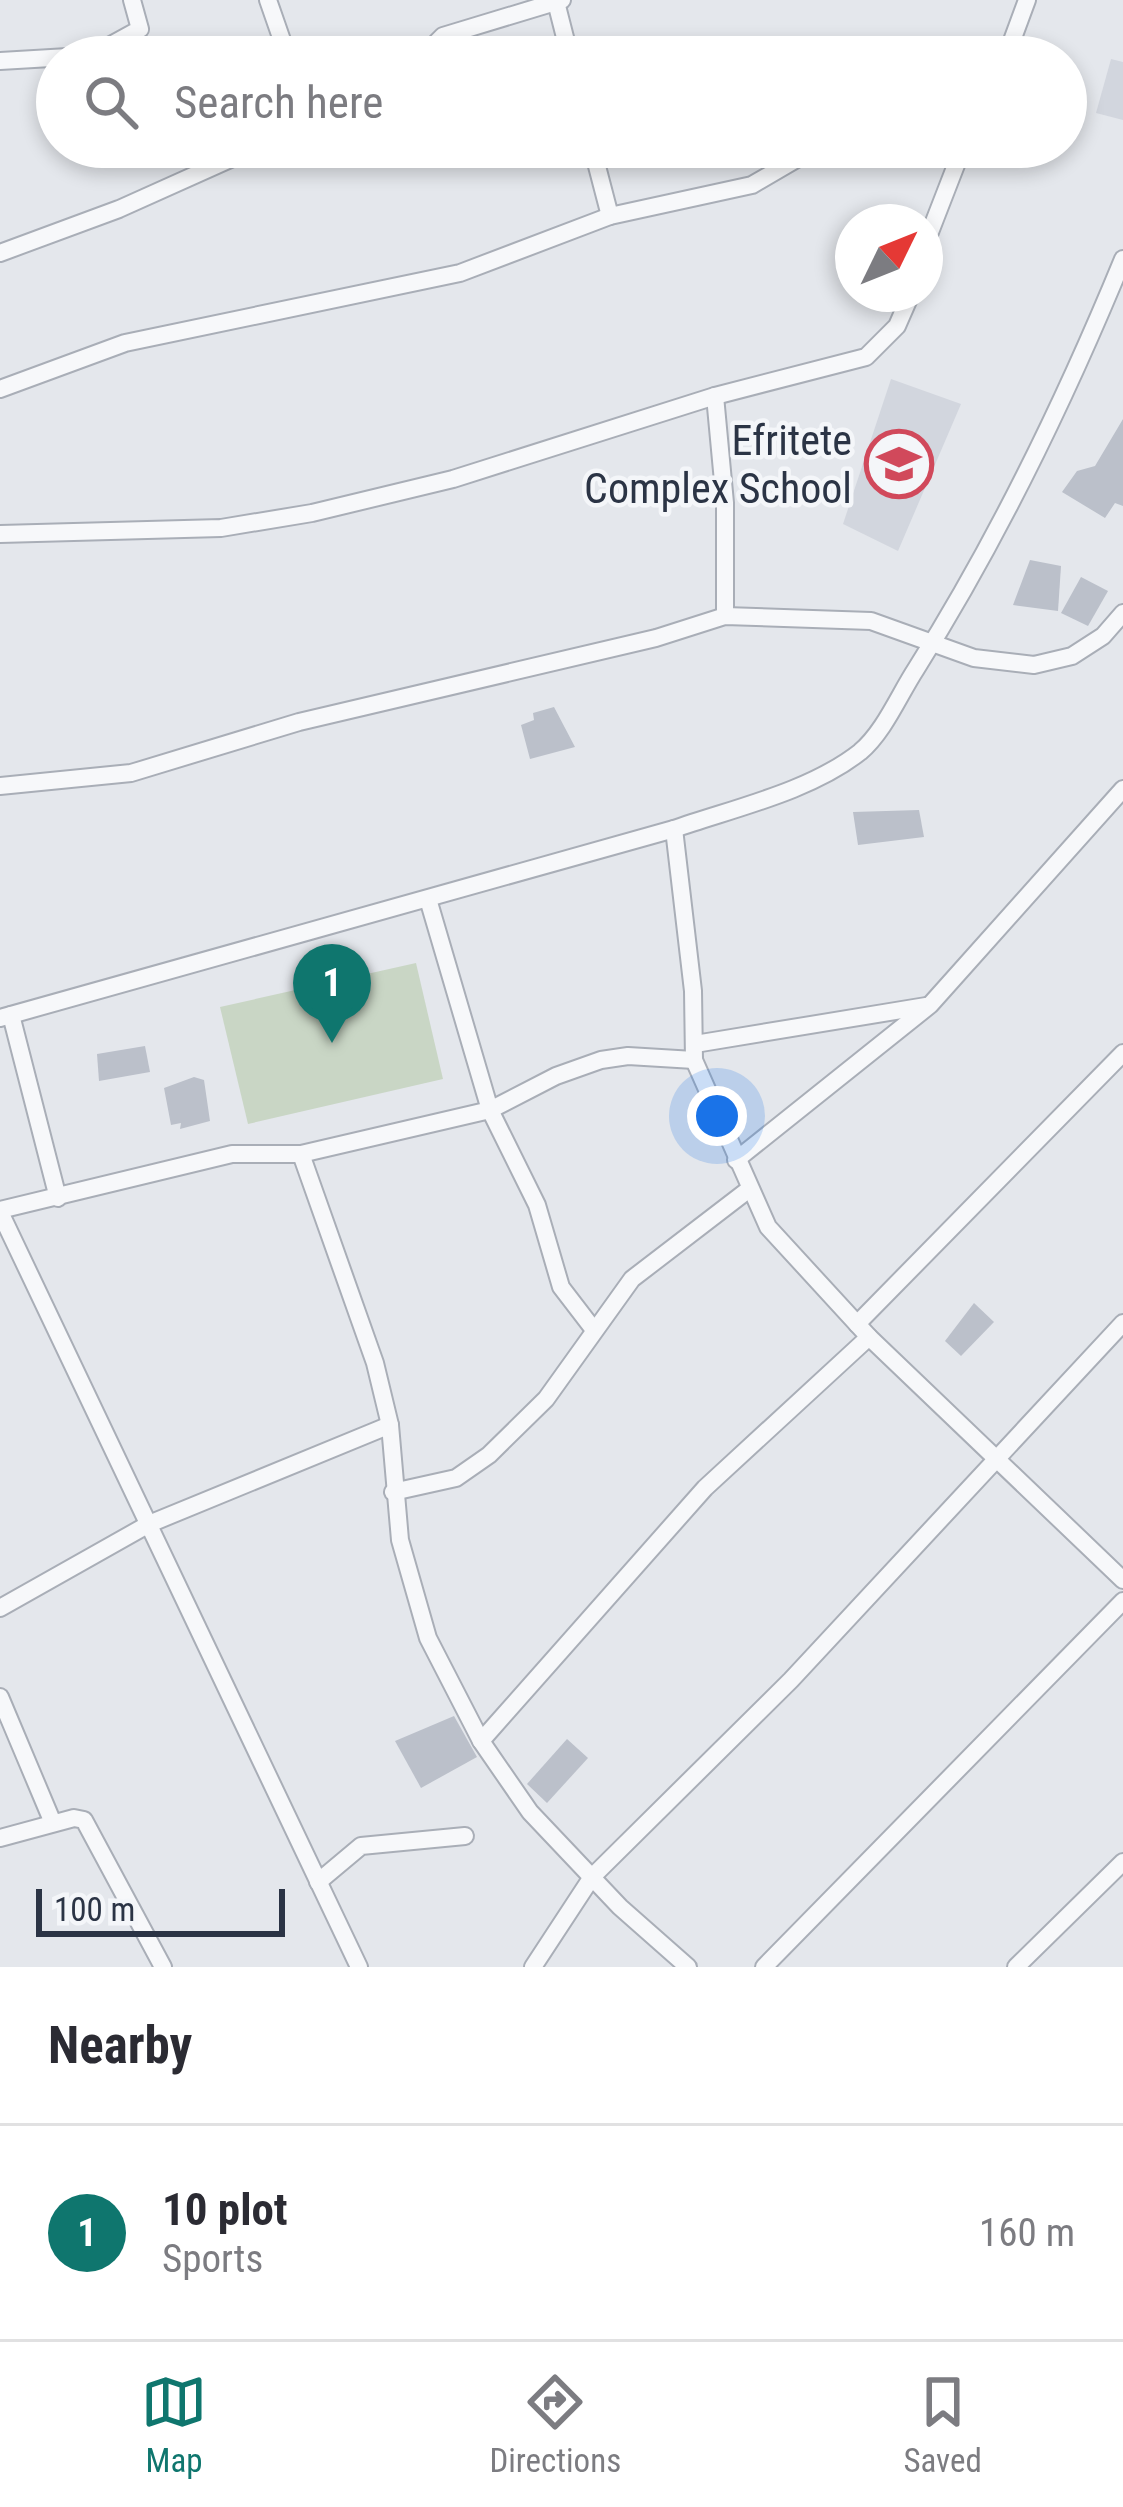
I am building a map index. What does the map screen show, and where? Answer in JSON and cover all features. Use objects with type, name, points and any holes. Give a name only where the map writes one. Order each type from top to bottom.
[{"type":"street","points":[[126,36],[140,28],[132,0]]},
{"type":"street","points":[[268,0],[281,36]]},
{"type":"street","points":[[1014,36],[1027,0]]},
{"type":"street","points":[[443,36],[559,1],[566,36]]},
{"type":"street","points":[[0,61],[36,59]]},
{"type":"street","points":[[0,254],[119,209],[206,168]]},
{"type":"street","points":[[597,168],[610,216]]},
{"type":"street","points":[[0,389],[125,343],[460,273],[610,216],[752,185],[781,168]]},
{"type":"street","points":[[941,204],[955,168]]},
{"type":"street","points":[[58,1198],[5,1016],[674,829],[766,797],[851,758],[877,732],[932,643],[1047,433],[1123,260]]},
{"type":"street","points":[[0,534],[177,531],[312,513],[474,473],[715,396],[866,357],[897,326],[903,312]]},
{"type":"street","points":[[715,396],[725,502],[725,616]]},
{"type":"street","points":[[0,786],[130,773],[298,722],[656,638],[725,616],[871,621],[974,658],[1034,664],[1072,656],[1103,636],[1123,613]]},
{"type":"street","points":[[736,1160],[930,1005],[1123,790]]},
{"type":"street","points":[[674,829],[695,1052],[748,1190],[790,1255],[1123,1580]]},
{"type":"street","points":[[428,898],[490,1110],[537,1205],[561,1287],[594,1330]]},
{"type":"street","points":[[358,1967],[0,1211],[232,1154],[301,1154],[490,1110],[579,1066],[628,1056],[695,1052],[930,1005]]},
{"type":"street","points":[[481,1741],[705,1488],[863,1330],[1123,1053]]},
{"type":"street","points":[[301,1154],[375,1363],[390,1425],[400,1540],[428,1638],[481,1741],[530,1812],[688,1967]]},
{"type":"street","points":[[393,1492],[456,1478],[489,1455],[547,1399],[632,1280],[748,1190]]},
{"type":"street","points":[[533,1967],[592,1877],[791,1680],[1123,1323]]},
{"type":"street","points":[[0,1608],[149,1524],[390,1425]]},
{"type":"street","points":[[764,1967],[1123,1601]]},
{"type":"street","points":[[0,1697],[53,1822]]},
{"type":"street","points":[[0,1838],[74,1818],[93,1828],[163,1967]]},
{"type":"street","points":[[318,1882],[361,1846],[465,1836]]},
{"type":"street","points":[[1016,1967],[1123,1862]]},
{"type":"shaded area","points":[[1111,59],[1123,62],[1123,120],[1096,113]]},
{"type":"shaded area","name":"Efritete Complex School","points":[[891,379],[961,404],[898,551],[843,524]]},
{"type":"green space","points":[[416,963],[443,1079],[248,1124],[220,1007]]},
{"type":"building","points":[[1123,419],[1123,506],[1115,503],[1105,518],[1062,492],[1077,471],[1095,466]]},
{"type":"building","points":[[1030,560],[1061,566],[1058,611],[1013,605]]},
{"type":"building","points":[[1081,577],[1108,591],[1088,626],[1061,613]]},
{"type":"building","points":[[554,707],[575,747],[530,759],[521,725],[534,720],[533,713]]},
{"type":"building","points":[[919,810],[924,837],[858,845],[853,812]]},
{"type":"building","points":[[145,1046],[150,1072],[99,1081],[97,1054]]},
{"type":"building","points":[[194,1077],[204,1080],[210,1121],[180,1129],[181,1123],[171,1125],[164,1088]]},
{"type":"building","points":[[974,1303],[994,1322],[961,1356],[945,1341]]},
{"type":"building","points":[[454,1716],[477,1757],[421,1788],[395,1741]]},
{"type":"building","points":[[567,1739],[588,1758],[547,1803],[527,1784]]},
{"type":"place","name":"Efritete Complex School","points":[[899,464]]},
{"type":"place","name":"10 plot","points":[[332,1043]]}]
